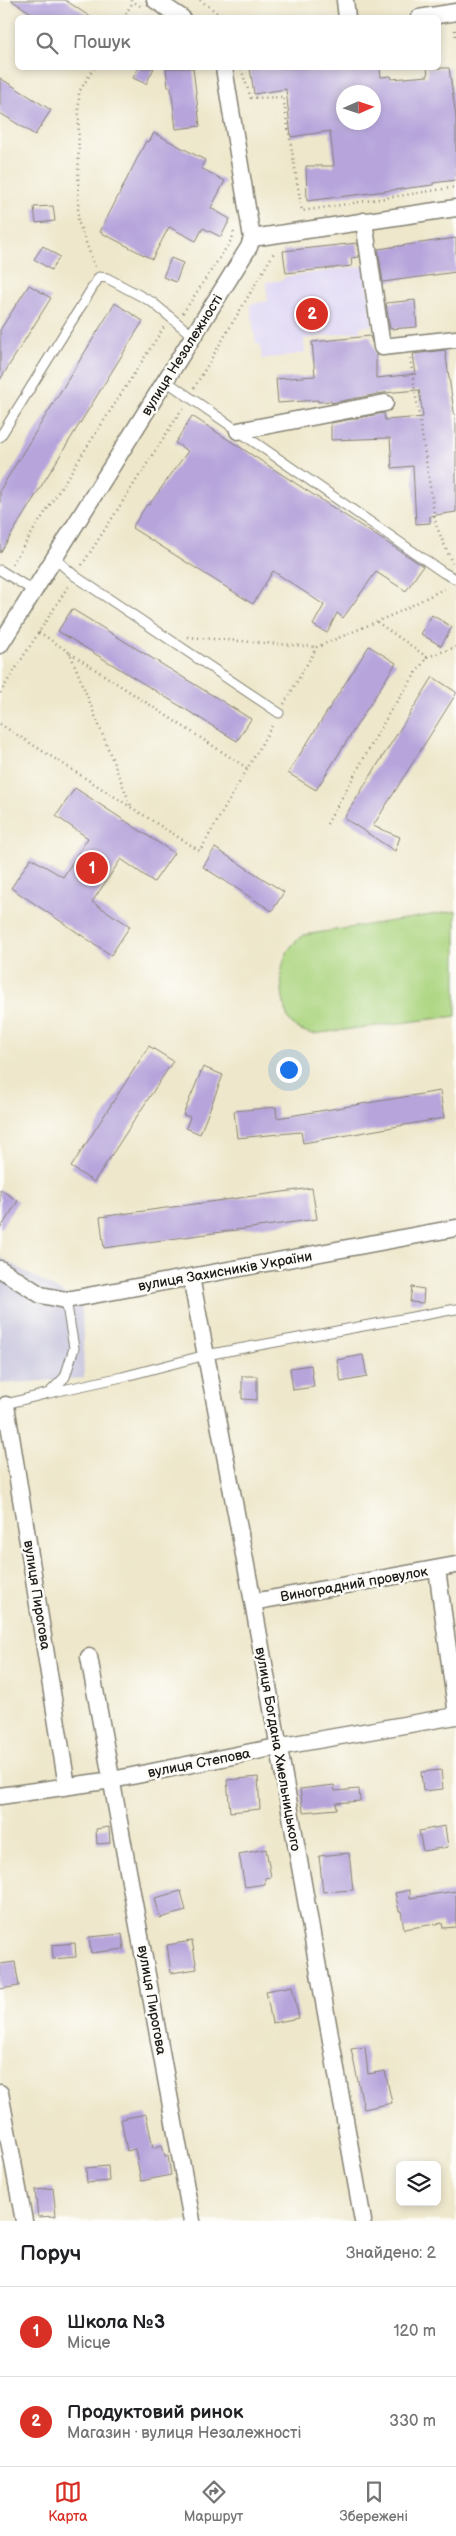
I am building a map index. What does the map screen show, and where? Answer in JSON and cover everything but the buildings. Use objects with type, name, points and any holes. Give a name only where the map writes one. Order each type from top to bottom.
[{"type":"street","points":[[155,0],[178,15]]},
{"type":"street","points":[[345,0],[347,15]]},
{"type":"street","points":[[438,15],[456,12]]},
{"type":"street","points":[[224,70],[252,238],[456,208]]},
{"type":"street","points":[[364,221],[382,348],[456,339]]},
{"type":"street","name":"вулиця Незалежності","points":[[0,645],[249,248],[252,238]]},
{"type":"street","points":[[238,431],[385,403]]},
{"type":"street","name":"вулиця Захисників України","points":[[0,1269],[41,1295],[66,1300],[456,1228]]},
{"type":"street","name":"вулиця Богдана Хмельницького","points":[[191,1277],[253,1602],[277,1747],[363,2221]]},
{"type":"street","name":"вулиця Пирогова","points":[[3,1405],[67,1786]]},
{"type":"street","name":"Виноградний провулок","points":[[253,1602],[456,1566]]},
{"type":"street","points":[[437,1569],[456,1708]]},
{"type":"street","name":"вулиця Пирогова","points":[[90,1657],[192,2221]]},
{"type":"street","name":"вулиця Степова","points":[[0,1796],[112,1780],[277,1747],[456,1716]]},
{"type":"street","points":[[0,2092],[24,2221]]},
{"type":"lane","points":[[0,438],[99,278],[107,278],[152,302],[193,336]]},
{"type":"lane","points":[[166,381],[444,573],[456,579]]},
{"type":"lane","points":[[54,558],[75,576],[279,713]]},
{"type":"lane","points":[[3,572],[34,591]]},
{"type":"lane","points":[[49,1393],[65,1376],[74,1348],[66,1300]]},
{"type":"lane","points":[[3,1405],[206,1355],[456,1309]]},
{"type":"path","points":[[200,0],[220,15]]},
{"type":"path","points":[[125,15],[133,2]]},
{"type":"path","points":[[455,30],[456,38]]},
{"type":"path","points":[[93,70],[79,92],[78,221],[99,278]]},
{"type":"path","points":[[242,70],[252,98],[283,97],[302,211],[456,187]]},
{"type":"path","points":[[3,572],[173,320],[232,239],[235,227]]},
{"type":"path","points":[[0,693],[189,397],[275,250]]},
{"type":"path","points":[[408,344],[436,525],[453,565]]},
{"type":"path","points":[[162,634],[316,646],[376,622],[448,586]]},
{"type":"path","points":[[376,622],[427,657]]},
{"type":"path","points":[[39,632],[247,768]]},
{"type":"path","points":[[0,724],[200,851],[316,646]]},
{"type":"path","points":[[327,824],[392,710],[427,657],[456,647]]},
{"type":"path","points":[[70,653],[131,807]]},
{"type":"shaded area","points":[[365,266],[373,325],[360,327],[360,331],[304,339],[305,353],[262,359],[260,344],[256,344],[250,304],[268,301],[266,282],[284,280],[284,277]]},
{"type":"shaded area","points":[[0,1257],[82,1304],[84,1378],[0,1384]]},
{"type":"green space","points":[[456,911],[456,1016],[312,1034],[297,1028],[288,1018],[282,990],[284,959],[291,946],[304,935]]},
{"type":"place","name":"Продуктовий ринок","points":[[312,314]]},
{"type":"place","name":"Школа №3","points":[[92,868]]}]
